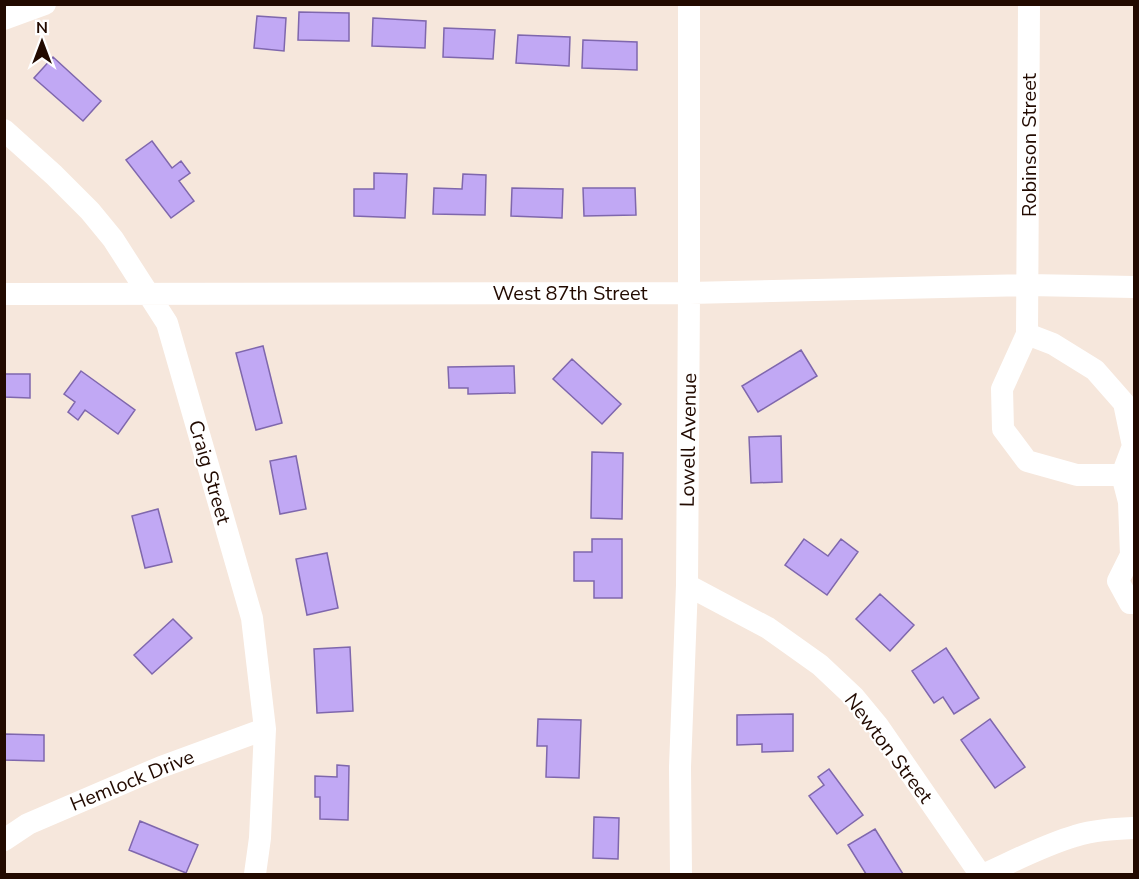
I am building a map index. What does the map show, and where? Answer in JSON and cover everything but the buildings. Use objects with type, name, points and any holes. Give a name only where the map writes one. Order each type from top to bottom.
[{"type":"street","points":[[4,19],[45,4]]},
{"type":"street","name":"Lowell Avenue","points":[[681,874],[680,767],[687,585],[689,4]]},
{"type":"street","name":"Robinson Street","points":[[1027,334],[1029,4]]},
{"type":"street","name":"Craig Street","points":[[4,130],[90,211],[113,239],[166,323],[252,618],[265,729],[260,838],[255,874]]},
{"type":"street","name":"West 87th Street","points":[[4,294],[689,293],[1028,285],[1134,287]]},
{"type":"street","points":[[1122,475],[1077,475],[1027,461],[1003,429],[1002,389],[1027,334],[1053,344],[1095,370],[1124,403],[1133,446],[1122,475],[1129,502],[1133,555],[1118,581],[1130,603],[1134,603]]},
{"type":"street","name":"Newton Street","points":[[687,585],[768,628],[820,665],[854,697],[878,726],[980,874]]},
{"type":"street","name":"Hemlock Drive","points":[[4,840],[28,824],[161,766],[265,729]]},
{"type":"street","points":[[985,874],[1041,848],[1076,835],[1134,828]]}]
